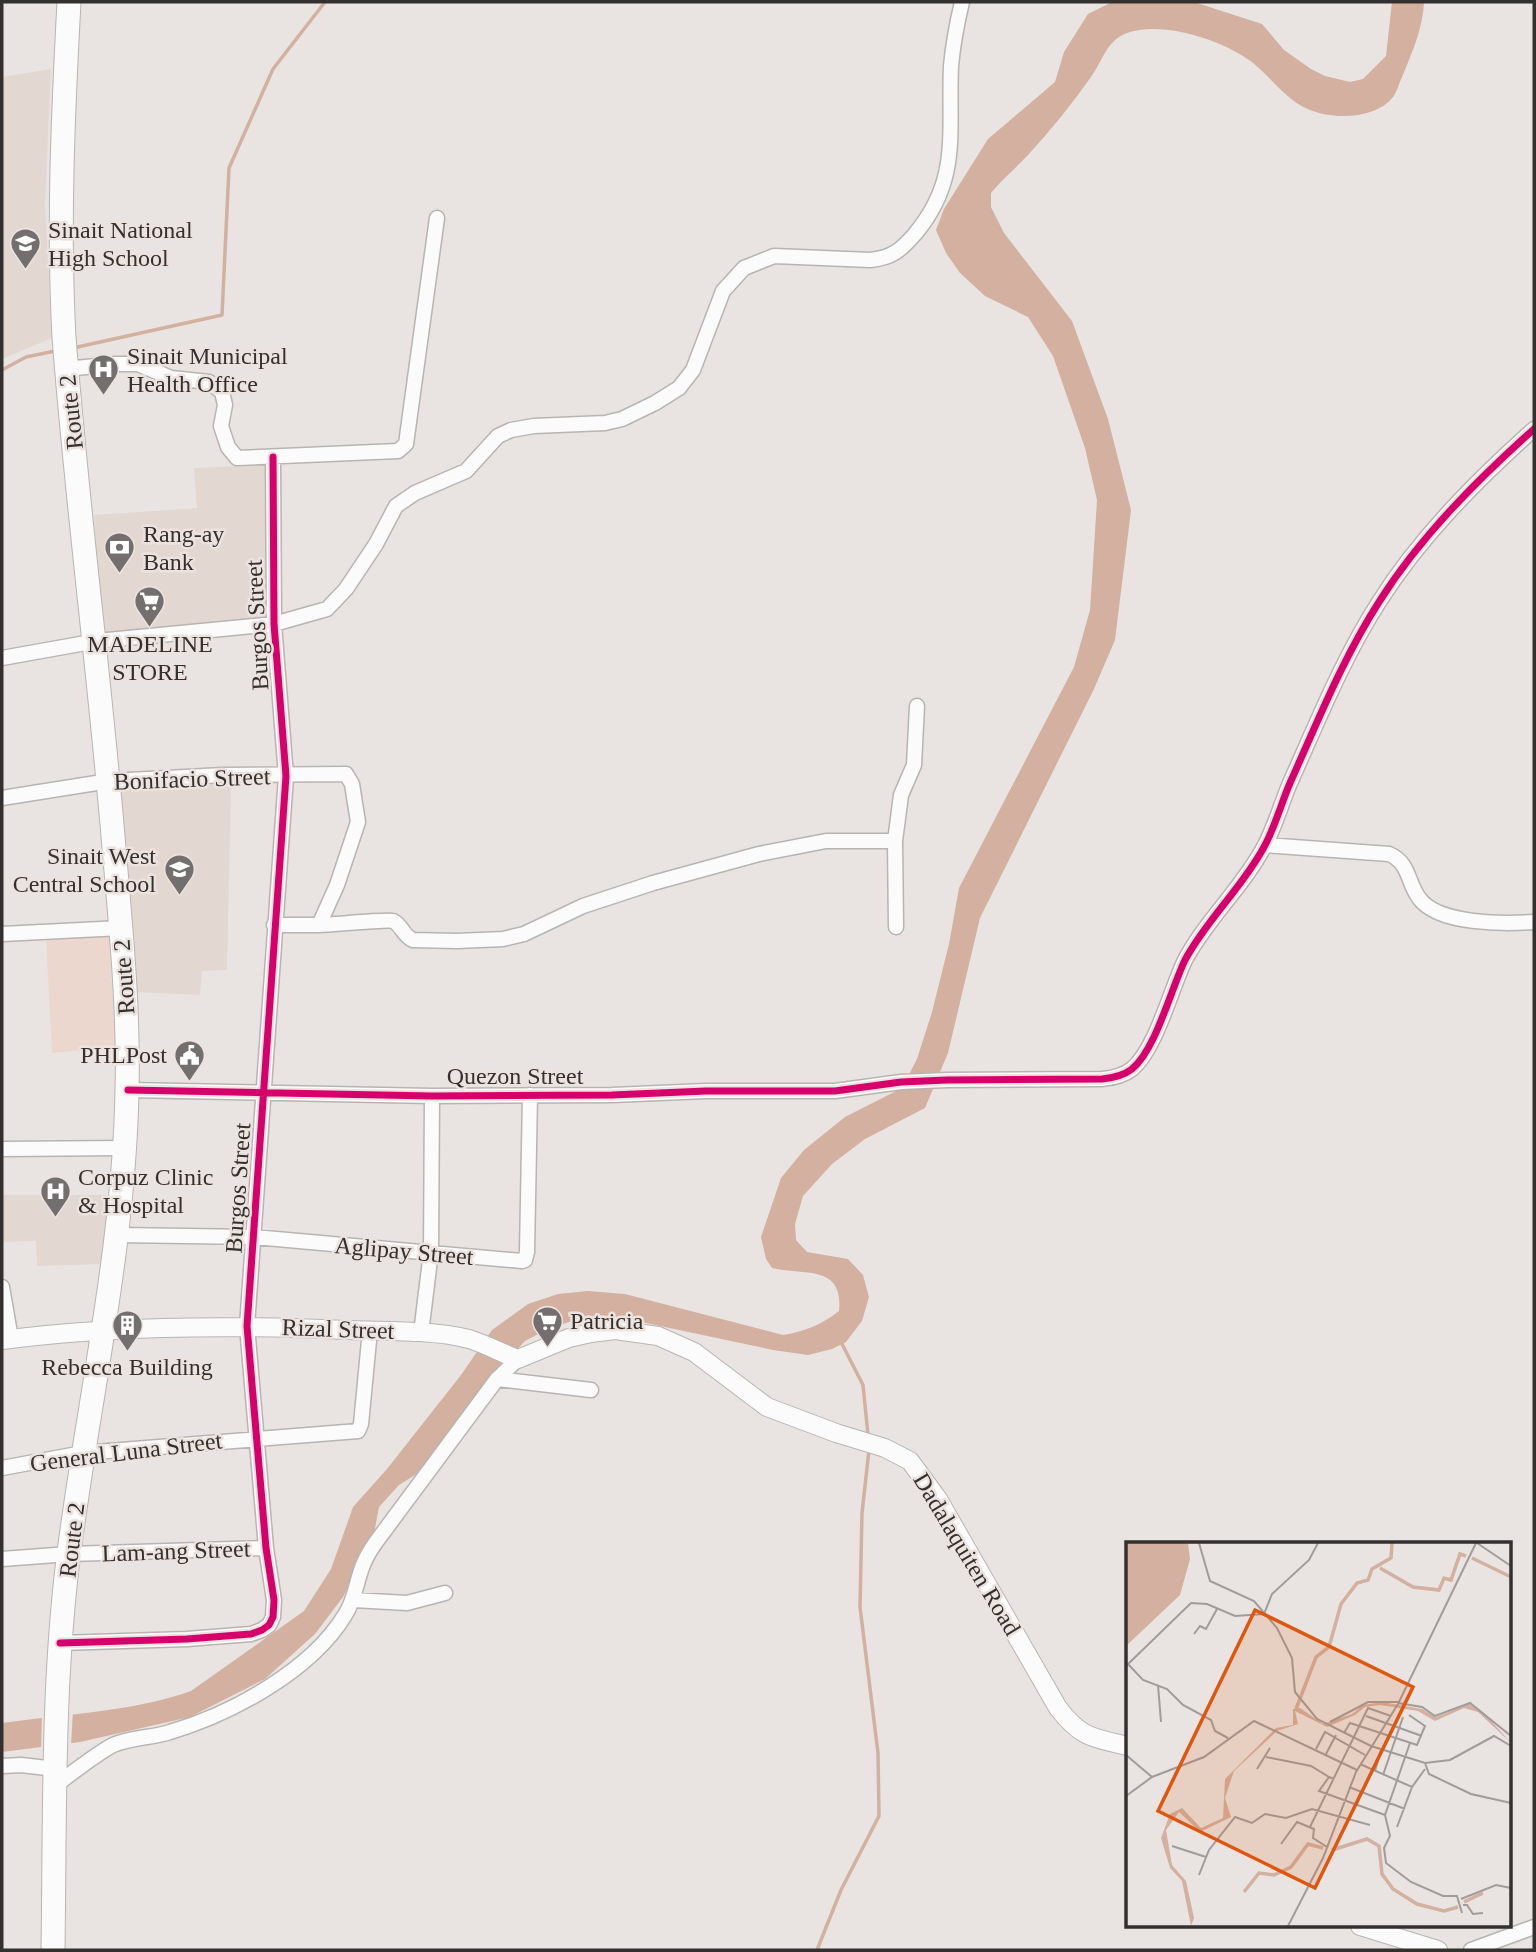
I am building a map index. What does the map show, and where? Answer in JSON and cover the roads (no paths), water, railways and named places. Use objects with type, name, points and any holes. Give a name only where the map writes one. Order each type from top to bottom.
[{"type":"highway","name":"Route 2","points":[[53,1950],[60,1643],[83,1453],[118,1235],[128,1090],[128,1024],[121,928],[64,337],[60,201],[69,2]]},
{"type":"street","points":[[2,658],[94,641],[274,624],[331,607],[376,544],[396,506],[415,493],[467,471],[494,439],[503,433],[534,426],[605,423],[638,412],[679,388],[692,370],[723,291],[744,268],[774,256],[870,260],[883,259],[902,250],[927,220],[944,186],[951,148],[951,66],[962,2]]},
{"type":"street","points":[[66,367],[138,364],[171,378],[209,382],[222,392],[225,405],[221,426],[228,447],[237,458],[398,452],[406,444],[437,218]]},
{"type":"street","name":"Quezon Street","points":[[128,1090],[432,1096],[835,1091],[947,1080],[1115,1077],[1134,1067],[1145,1051],[1192,948],[1204,928],[1253,866],[1265,845],[1289,785],[1329,699],[1379,603],[1436,529],[1496,463],[1534,429]]},
{"type":"street","name":"Burgos Street","points":[[60,1643],[251,1634],[269,1625],[274,1609],[266,1548],[247,1326],[286,776],[274,624],[273,457]]},
{"type":"street","points":[[896,927],[895,841],[901,795],[914,765],[916,706]]},
{"type":"street","name":"Bonifacio Street","points":[[2,798],[108,781],[223,775],[344,773],[352,784],[357,827],[337,885],[319,925]]},
{"type":"street","points":[[274,925],[384,920],[396,923],[407,937],[413,940],[457,942],[503,939],[524,934],[583,906],[759,854],[826,841],[895,841]]},
{"type":"street","points":[[1265,845],[1390,854],[1402,862],[1420,900],[1431,909],[1487,923],[1534,922]]},
{"type":"street","points":[[2,934],[121,928]]},
{"type":"street","name":"Aglipay Street","points":[[118,1235],[254,1237],[509,1261],[525,1259],[530,1095]]},
{"type":"street","points":[[421,1333],[432,1252],[432,1096]]},
{"type":"street","points":[[2,1149],[126,1148]]},
{"type":"street","points":[[2,1287],[6,1339]]},
{"type":"street","name":"Rizal Street","points":[[6,1339],[247,1326],[370,1330],[468,1339],[511,1356]]},
{"type":"street","name":"General Luna Street","points":[[2,1468],[83,1453],[360,1430],[370,1330]]},
{"type":"street","name":"Dadalaquiten Road","points":[[511,1356],[591,1333],[625,1330],[658,1336],[694,1352],[767,1407],[885,1448],[910,1461],[938,1499],[1058,1708],[1075,1728],[1088,1737],[1126,1746]]},
{"type":"street","points":[[2,1766],[21,1765],[56,1772],[126,1741],[168,1733],[192,1725],[246,1700],[288,1675],[317,1650],[345,1616],[353,1600],[363,1564],[376,1542],[428,1475],[511,1356]]},
{"type":"street","points":[[497,1379],[591,1390]]},
{"type":"street","name":"Lam-ang Street","points":[[2,1559],[69,1554],[266,1548]]},
{"type":"street","points":[[353,1600],[407,1603],[446,1593]]},
{"type":"street","points":[[1363,1927],[1438,1950]]},
{"type":"street","points":[[1471,1950],[1534,1927]]},
{"type":"waterway","points":[[73,348],[222,315],[229,168],[273,69],[325,2]]},
{"type":"waterway","points":[[2,370],[26,357],[55,351]]},
{"type":"waterway","points":[[840,1340],[863,1385],[868,1435]]},
{"type":"waterway","points":[[817,1950],[841,1890],[879,1816],[878,1753],[860,1607],[862,1513],[869,1450]]},
{"type":"place","name":"Sinait National High School","points":[[25,271]]},
{"type":"place","name":"Sinait Municipal Health Office","points":[[104,397]]},
{"type":"place","name":"Rang-ay Bank","points":[[120,575]]},
{"type":"place","name":"MADELINE STORE","points":[[150,629]]},
{"type":"place","name":"Sinait West Central School","points":[[179,897]]},
{"type":"place","name":"PHLPost","points":[[190,1082]]},
{"type":"place","name":"Corpuz Clinic & Hospital","points":[[55,1218]]},
{"type":"place","name":"Patricia","points":[[547,1348]]},
{"type":"place","name":"Rebecca Building","points":[[127,1352]]}]
